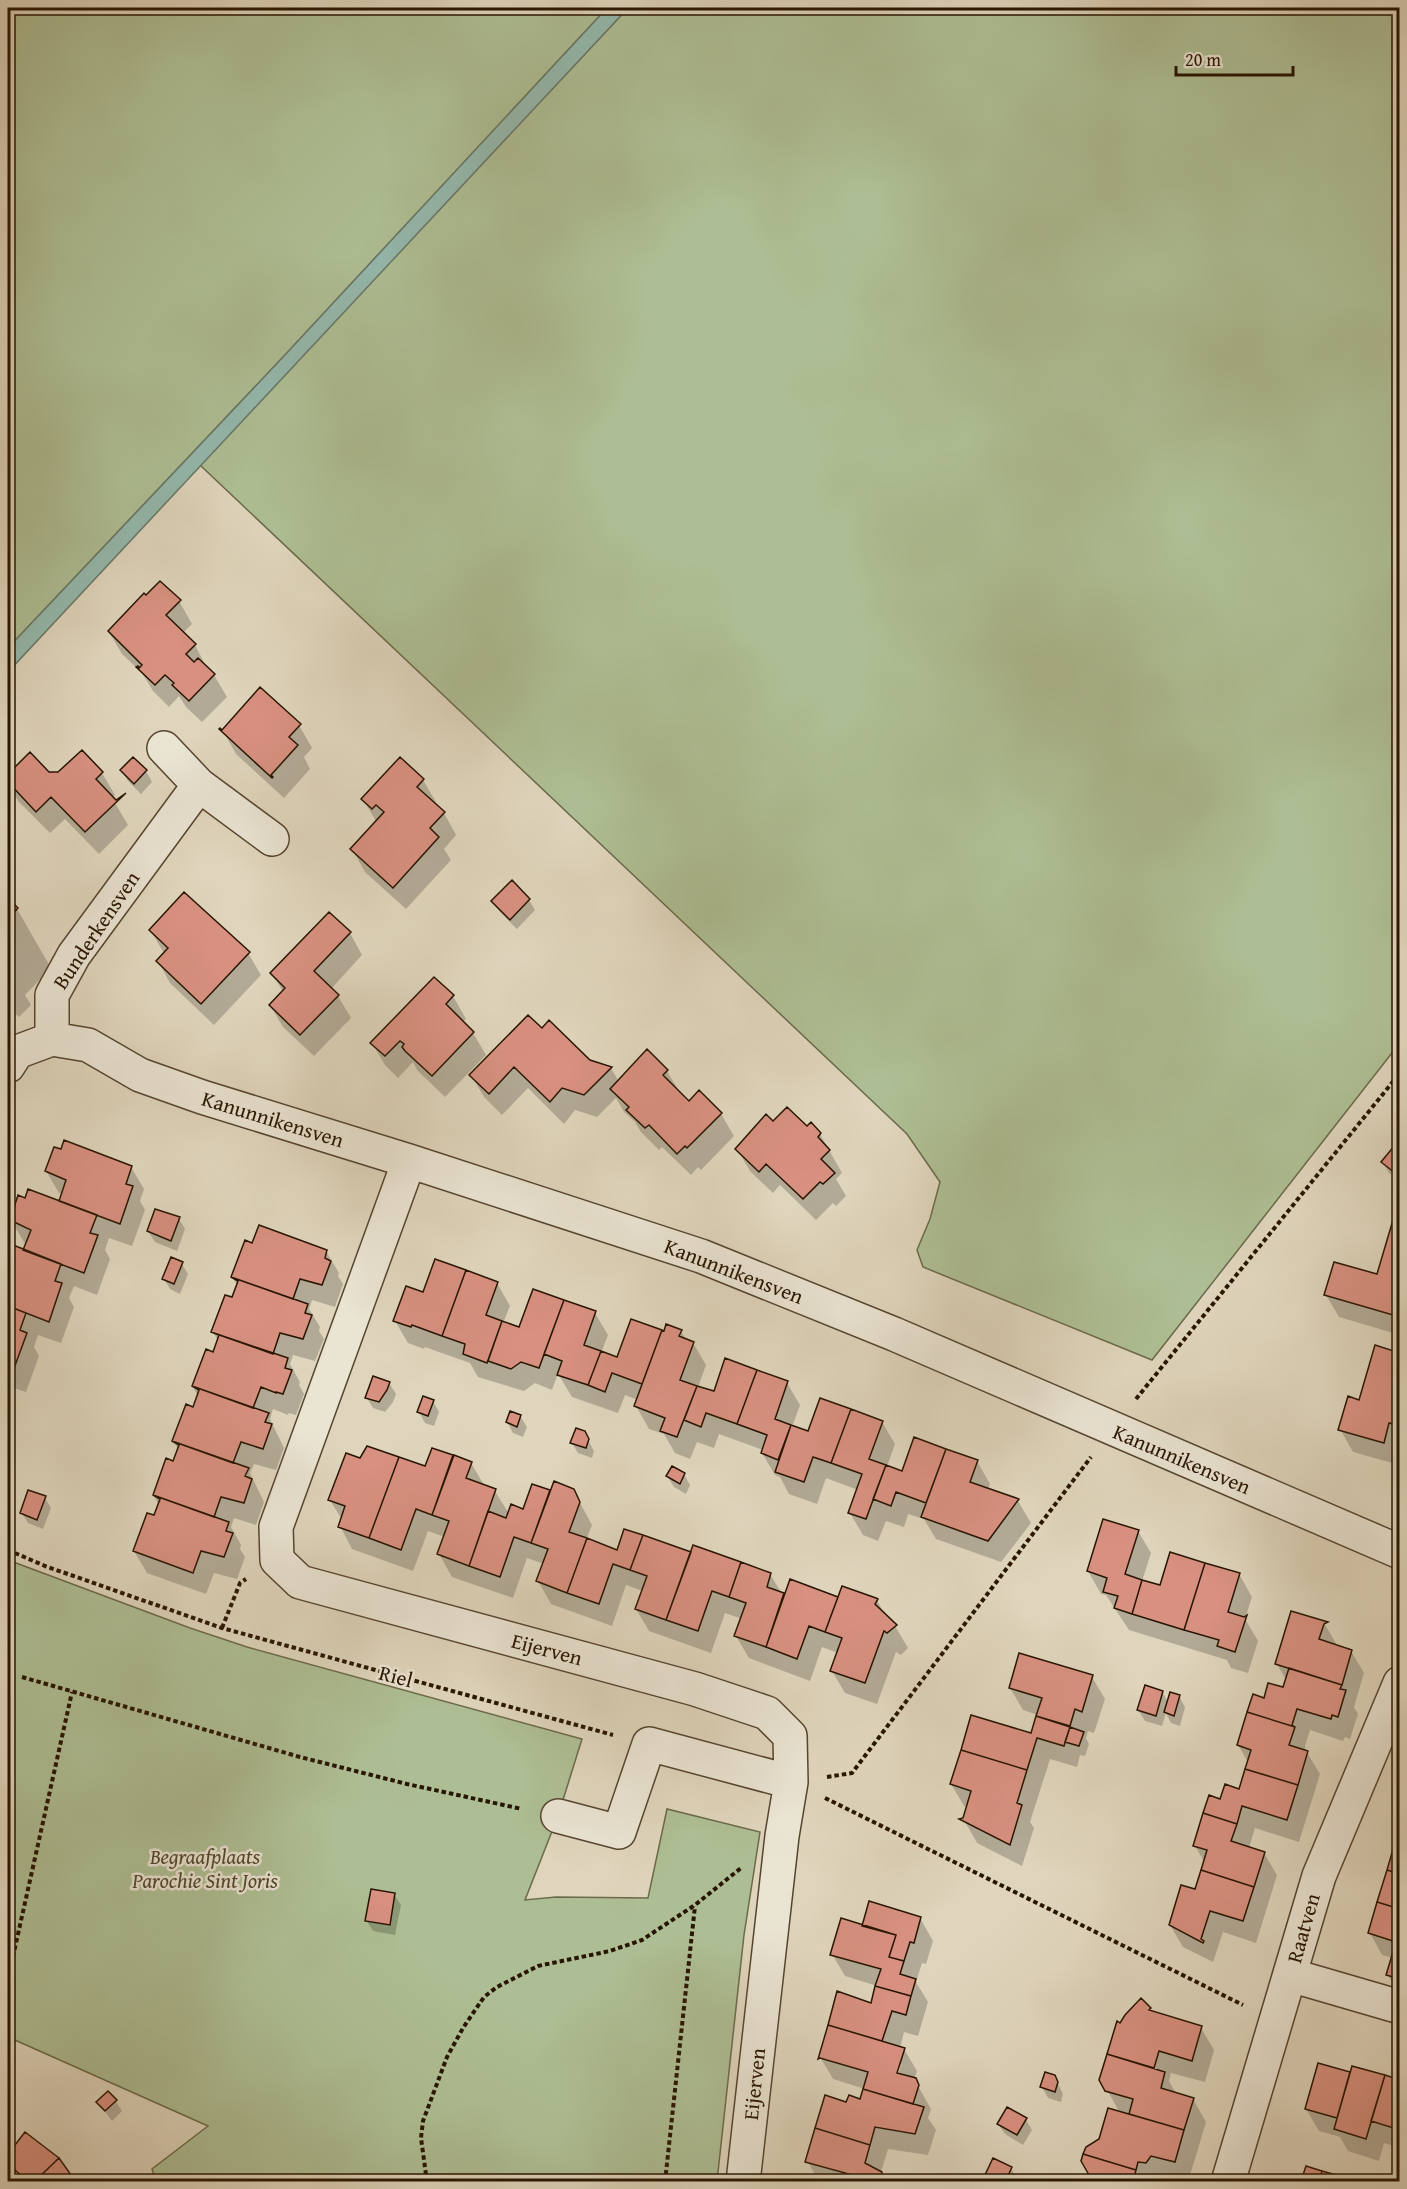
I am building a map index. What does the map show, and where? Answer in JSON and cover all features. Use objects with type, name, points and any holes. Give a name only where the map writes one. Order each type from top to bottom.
[{"type":"street","points":[[164,748],[199,785],[272,839]]},
{"type":"street","name":"Bunderkensven","points":[[52,1039],[52,995],[74,955],[199,785]]},
{"type":"street","points":[[8,1066],[17,1052],[52,1039]]},
{"type":"street","name":"Kanunnikensven","points":[[52,1039],[88,1046],[140,1075],[202,1097],[409,1161],[701,1256],[894,1334],[1399,1551]]},
{"type":"street","points":[[277,1560],[276,1527],[409,1161]]},
{"type":"street","name":"Eijerven","points":[[277,1560],[300,1582],[695,1689],[767,1713],[790,1736],[791,1782],[782,1836],[743,2181]]},
{"type":"street","name":"Raatven","points":[[1228,2181],[1319,1876],[1400,1683]]},
{"type":"street","points":[[558,1816],[620,1832],[649,1744],[791,1782]]},
{"type":"street","points":[[1290,1975],[1400,2007]]},
{"type":"path","points":[[791,1782],[852,1773],[1112,1429],[1400,1073]]},
{"type":"path","name":"Riel","points":[[8,1551],[222,1628],[649,1744]]},
{"type":"path","points":[[222,1628],[240,1583],[277,1560]]},
{"type":"path","points":[[22,1677],[300,1757],[407,1784],[558,1816]]},
{"type":"path","points":[[8,1979],[72,1692]]},
{"type":"path","points":[[791,1782],[1247,2007],[1290,1975]]},
{"type":"path","points":[[427,2181],[420,2138],[423,2121],[447,2057],[484,1997],[497,1987],[538,1966],[610,1951],[642,1940],[695,1905],[782,1836]]},
{"type":"path","points":[[665,2181],[695,1905]]},
{"type":"green space","points":[[8,8],[607,8],[284,356],[8,648]]},
{"type":"green space","points":[[628,8],[1399,8],[1399,1044],[1152,1360],[923,1267],[917,1250],[930,1219],[940,1182],[907,1134],[200,465]]},
{"type":"green space","name":"Begraafplaats Parochie Sint Joris","points":[[8,1560],[247,1647],[582,1739],[558,1816],[525,1900],[556,1897],[648,1898],[667,1809],[760,1832],[744,1935],[717,2181],[156,2181],[152,2169],[208,2126],[8,2037]]},
{"type":"water","points":[[607,8],[628,8],[8,672],[8,648],[284,356]]},
{"type":"building","points":[[160,581],[181,600],[166,615],[196,644],[186,654],[194,662],[198,658],[215,674],[189,701],[165,675],[155,685],[136,667],[139,668],[142,665],[108,631],[144,593],[146,595]]},
{"type":"building","points":[[260,687],[301,724],[289,737],[298,745],[271,775],[272,778],[219,729],[222,730]]},
{"type":"building","points":[[82,750],[103,772],[96,779],[116,800],[126,793],[85,832],[51,797],[36,812],[8,782],[8,774],[30,752],[49,772],[58,772]]},
{"type":"building","points":[[133,757],[147,770],[134,784],[120,770]]},
{"type":"building","points":[[400,757],[424,779],[417,787],[445,812],[430,828],[439,837],[393,888],[350,849],[384,812],[376,805],[372,809],[361,799]]},
{"type":"building","points":[[512,880],[530,899],[510,920],[491,901]]},
{"type":"building","points":[[184,892],[250,952],[201,1004],[156,961],[168,948],[149,930]]},
{"type":"building","points":[[8,898],[18,908],[8,919]]},
{"type":"building","points":[[329,912],[351,932],[314,971],[339,995],[300,1035],[269,1005],[285,988],[270,973]]},
{"type":"building","points":[[434,977],[454,995],[446,1004],[474,1032],[432,1076],[405,1051],[402,1047],[404,1044],[400,1041],[385,1056],[370,1043]]},
{"type":"building","points":[[528,1015],[542,1028],[549,1020],[590,1060],[612,1067],[584,1095],[562,1088],[550,1102],[514,1067],[489,1094],[469,1075]]},
{"type":"building","points":[[647,1049],[668,1070],[663,1075],[689,1101],[699,1090],[722,1113],[687,1148],[685,1146],[677,1154],[649,1125],[645,1128],[626,1110],[629,1107],[610,1089]]},
{"type":"building","points":[[787,1107],[807,1126],[811,1122],[821,1133],[818,1137],[830,1150],[821,1159],[835,1173],[823,1184],[820,1182],[803,1199],[766,1164],[759,1172],[735,1149],[766,1114],[773,1121]]},
{"type":"building","points":[[64,1140],[132,1166],[126,1184],[133,1186],[120,1224],[59,1201],[66,1180],[45,1171],[54,1147],[61,1149]]},
{"type":"building","points":[[1395,1145],[1400,1149],[1400,1177],[1381,1162]]},
{"type":"building","points":[[28,1189],[97,1215],[90,1233],[98,1235],[84,1273],[23,1250],[31,1230],[10,1220],[18,1195],[25,1198]]},
{"type":"building","points":[[155,1209],[180,1217],[171,1241],[147,1231]]},
{"type":"building","points":[[1393,1220],[1400,1222],[1400,1317],[1324,1295],[1334,1262],[1377,1274]]},
{"type":"building","points":[[259,1225],[327,1250],[325,1258],[331,1261],[322,1285],[300,1279],[293,1299],[231,1277],[245,1240],[252,1243]]},
{"type":"building","points":[[8,1243],[61,1264],[55,1281],[62,1283],[49,1322],[8,1306]]},
{"type":"building","points":[[171,1257],[183,1262],[174,1284],[162,1279]]},
{"type":"building","points":[[435,1259],[466,1270],[442,1336],[393,1321],[406,1286],[423,1292]]},
{"type":"building","points":[[466,1270],[498,1282],[486,1315],[502,1321],[487,1363],[463,1354],[465,1344],[442,1336]]},
{"type":"building","points":[[231,1277],[308,1304],[305,1313],[312,1315],[303,1339],[280,1333],[273,1354],[211,1332],[225,1295],[232,1297],[238,1281]]},
{"type":"building","points":[[533,1289],[564,1300],[539,1368],[521,1362],[511,1369],[488,1361],[502,1321],[519,1327]]},
{"type":"building","points":[[564,1300],[596,1311],[584,1345],[601,1351],[588,1385],[557,1375],[562,1361],[544,1354]]},
{"type":"building","points":[[8,1306],[26,1313],[20,1330],[27,1333],[13,1371],[8,1369]]},
{"type":"building","points":[[631,1319],[662,1330],[642,1384],[612,1373],[605,1392],[588,1385],[601,1351],[617,1357]]},
{"type":"building","points":[[666,1324],[682,1330],[679,1336],[694,1342],[680,1380],[697,1386],[677,1437],[660,1431],[665,1418],[634,1406]]},
{"type":"building","points":[[211,1332],[288,1358],[285,1368],[292,1370],[283,1394],[261,1387],[253,1408],[192,1386],[206,1349],[213,1352],[219,1335]]},
{"type":"building","points":[[1375,1345],[1400,1353],[1400,1426],[1389,1423],[1384,1443],[1338,1430],[1348,1396],[1359,1400]]},
{"type":"building","points":[[725,1358],[757,1370],[737,1424],[706,1413],[701,1427],[684,1420],[697,1386],[714,1391]]},
{"type":"building","points":[[757,1370],[788,1381],[775,1419],[791,1425],[778,1460],[761,1453],[767,1435],[737,1424]]},
{"type":"building","points":[[373,1376],[390,1382],[379,1402],[365,1398]]},
{"type":"building","points":[[192,1386],[269,1413],[265,1422],[272,1424],[263,1449],[241,1442],[233,1463],[172,1441],[186,1404],[193,1407],[199,1390]]},
{"type":"building","points":[[423,1396],[434,1400],[428,1416],[417,1412]]},
{"type":"building","points":[[820,1398],[851,1409],[831,1463],[813,1457],[804,1482],[775,1472],[791,1425],[808,1431]]},
{"type":"building","points":[[851,1409],[883,1421],[869,1459],[886,1465],[866,1519],[848,1513],[862,1474],[831,1463]]},
{"type":"building","points":[[510,1411],[521,1415],[517,1427],[506,1422]]},
{"type":"building","points":[[576,1428],[585,1431],[589,1439],[586,1448],[570,1443]]},
{"type":"building","points":[[914,1437],[946,1449],[926,1503],[896,1492],[891,1506],[873,1499],[886,1465],[902,1471]]},
{"type":"building","points":[[172,1441],[249,1468],[245,1476],[252,1479],[244,1503],[221,1497],[214,1517],[153,1495],[166,1458],[173,1461],[179,1445]]},
{"type":"building","points":[[367,1446],[399,1457],[369,1538],[338,1527],[345,1506],[328,1500],[346,1453],[360,1458]]},
{"type":"building","points":[[432,1448],[453,1455],[432,1515],[416,1509],[401,1550],[369,1538],[399,1457],[425,1466]]},
{"type":"building","points":[[946,1449],[978,1460],[970,1482],[1019,1499],[988,1541],[921,1517]]},
{"type":"building","points":[[454,1455],[472,1462],[466,1478],[496,1489],[469,1566],[437,1554],[449,1521],[432,1515]]},
{"type":"building","points":[[672,1466],[685,1473],[680,1484],[666,1476]]},
{"type":"building","points":[[554,1481],[574,1489],[580,1502],[569,1532],[587,1538],[567,1593],[536,1581],[548,1549],[531,1543]]},
{"type":"building","points":[[532,1484],[550,1490],[531,1543],[514,1537],[500,1577],[469,1566],[488,1511],[506,1518],[511,1504],[523,1509]]},
{"type":"building","points":[[28,1490],[46,1496],[37,1520],[20,1513]]},
{"type":"building","points":[[153,1495],[229,1522],[226,1531],[233,1533],[224,1557],[201,1551],[193,1573],[133,1551],[147,1513],[154,1515],[160,1499]]},
{"type":"building","points":[[1103,1519],[1139,1530],[1125,1574],[1142,1580],[1132,1614],[1114,1608],[1118,1596],[1103,1592],[1107,1578],[1087,1571]]},
{"type":"building","points":[[624,1529],[643,1535],[630,1570],[613,1564],[599,1604],[567,1593],[587,1538],[617,1550]]},
{"type":"building","points":[[643,1535],[691,1552],[666,1620],[635,1609],[647,1576],[630,1570]]},
{"type":"building","points":[[693,1545],[741,1562],[729,1597],[712,1591],[698,1631],[666,1620]]},
{"type":"building","points":[[1170,1552],[1205,1563],[1184,1630],[1132,1614],[1142,1580],[1160,1585]]},
{"type":"building","points":[[741,1562],[771,1573],[767,1587],[784,1593],[766,1647],[734,1636],[746,1603],[729,1597]]},
{"type":"building","points":[[1205,1563],[1240,1573],[1228,1612],[1244,1617],[1247,1615],[1235,1652],[1217,1646],[1219,1640],[1184,1630]]},
{"type":"building","points":[[790,1579],[838,1597],[825,1632],[809,1626],[797,1659],[766,1647]]},
{"type":"building","points":[[842,1586],[878,1599],[875,1604],[897,1625],[887,1633],[884,1631],[865,1683],[830,1671],[842,1638],[825,1632]]},
{"type":"building","points":[[1291,1611],[1328,1622],[1324,1624],[1319,1639],[1352,1650],[1342,1685],[1275,1664]]},
{"type":"building","points":[[1019,1653],[1093,1675],[1082,1712],[1075,1709],[1070,1726],[1036,1716],[1042,1698],[1009,1688]]},
{"type":"building","points":[[1289,1668],[1342,1685],[1340,1689],[1346,1690],[1338,1717],[1332,1715],[1331,1719],[1297,1709],[1292,1725],[1295,1727],[1247,1712],[1253,1694],[1264,1698],[1268,1683],[1283,1687]]},
{"type":"building","points":[[1145,1685],[1163,1691],[1156,1716],[1137,1710]]},
{"type":"building","points":[[1170,1692],[1180,1695],[1174,1716],[1164,1712]]},
{"type":"building","points":[[1247,1712],[1295,1727],[1289,1745],[1308,1751],[1298,1785],[1245,1769],[1251,1750],[1237,1745]]},
{"type":"building","points":[[971,1715],[1031,1733],[1036,1716],[1070,1727],[1064,1746],[1037,1738],[1027,1770],[961,1750]]},
{"type":"building","points":[[1070,1727],[1084,1732],[1079,1746],[1065,1742]]},
{"type":"building","points":[[961,1750],[1027,1770],[1017,1803],[1022,1805],[1010,1845],[959,1819],[963,1818],[971,1791],[950,1784]]},
{"type":"building","points":[[1245,1769],[1298,1785],[1287,1820],[1242,1806],[1237,1824],[1203,1813],[1209,1795],[1220,1799],[1225,1784],[1239,1789]]},
{"type":"building","points":[[1203,1813],[1237,1824],[1231,1841],[1265,1852],[1254,1887],[1201,1870],[1207,1850],[1193,1846]]},
{"type":"building","points":[[1396,1839],[1400,1840],[1400,1874],[1387,1870]]},
{"type":"building","points":[[1201,1870],[1254,1887],[1243,1921],[1210,1911],[1201,1939],[1203,1943],[1169,1925],[1181,1885],[1195,1889]]},
{"type":"building","points":[[1387,1870],[1400,1874],[1400,1909],[1377,1902]]},
{"type":"building","points":[[371,1889],[395,1893],[390,1925],[365,1921]]},
{"type":"building","points":[[869,1901],[921,1917],[914,1943],[910,1942],[904,1961],[889,1957],[896,1935],[862,1926]]},
{"type":"building","points":[[1377,1902],[1400,1909],[1400,1979],[1386,1975],[1396,1942],[1368,1933]]},
{"type":"building","points":[[841,1918],[896,1935],[889,1957],[904,1961],[900,1974],[916,1979],[911,1996],[875,1986],[881,1969],[830,1955]]},
{"type":"building","points":[[875,1986],[911,1996],[906,2015],[892,2011],[882,2041],[828,2025],[837,1991],[871,2003]]},
{"type":"building","points":[[1141,1998],[1151,2008],[1149,2010],[1202,2026],[1192,2061],[1159,2051],[1154,2068],[1107,2054],[1117,2021],[1120,2023]]},
{"type":"building","points":[[828,2025],[905,2048],[897,2073],[916,2078],[919,2085],[913,2104],[863,2089],[868,2072],[818,2059]]},
{"type":"building","points":[[1107,2054],[1165,2072],[1161,2088],[1194,2098],[1184,2130],[1129,2114],[1133,2099],[1105,2091],[1099,2080]]},
{"type":"building","points":[[1318,2063],[1350,2072],[1337,2118],[1305,2109]]},
{"type":"building","points":[[1352,2066],[1385,2075],[1366,2139],[1334,2129]]},
{"type":"building","points":[[1045,2072],[1055,2075],[1058,2082],[1055,2092],[1040,2087]]},
{"type":"building","points":[[1385,2075],[1400,2080],[1400,2130],[1371,2121]]},
{"type":"building","points":[[863,2089],[924,2107],[915,2134],[875,2127],[870,2145],[815,2128],[825,2095],[846,2102],[849,2095],[860,2099]]},
{"type":"building","points":[[108,2091],[117,2100],[105,2111],[96,2102]]},
{"type":"building","points":[[1007,2107],[1027,2118],[1017,2135],[997,2124]]},
{"type":"building","points":[[1108,2108],[1184,2130],[1175,2162],[1151,2156],[1146,2163],[1138,2162],[1136,2170],[1083,2154],[1086,2147],[1099,2139]]},
{"type":"building","points":[[815,2128],[870,2145],[865,2163],[882,2172],[881,2182],[854,2182],[856,2176],[805,2162]]},
{"type":"building","points":[[25,2132],[59,2158],[34,2182],[29,2182],[15,2170],[8,2180],[8,2139],[15,2145]]},
{"type":"building","points":[[1083,2154],[1136,2170],[1133,2182],[1087,2182],[1089,2175],[1081,2161]]},
{"type":"building","points":[[59,2158],[76,2182],[34,2182]]},
{"type":"building","points":[[993,2158],[1012,2167],[1005,2182],[999,2182],[985,2175]]},
{"type":"building","points":[[1306,2166],[1322,2171],[1319,2182],[1304,2182],[1302,2178]]},
{"type":"building","points":[[1322,2171],[1340,2176],[1338,2182],[1319,2182]]}]
